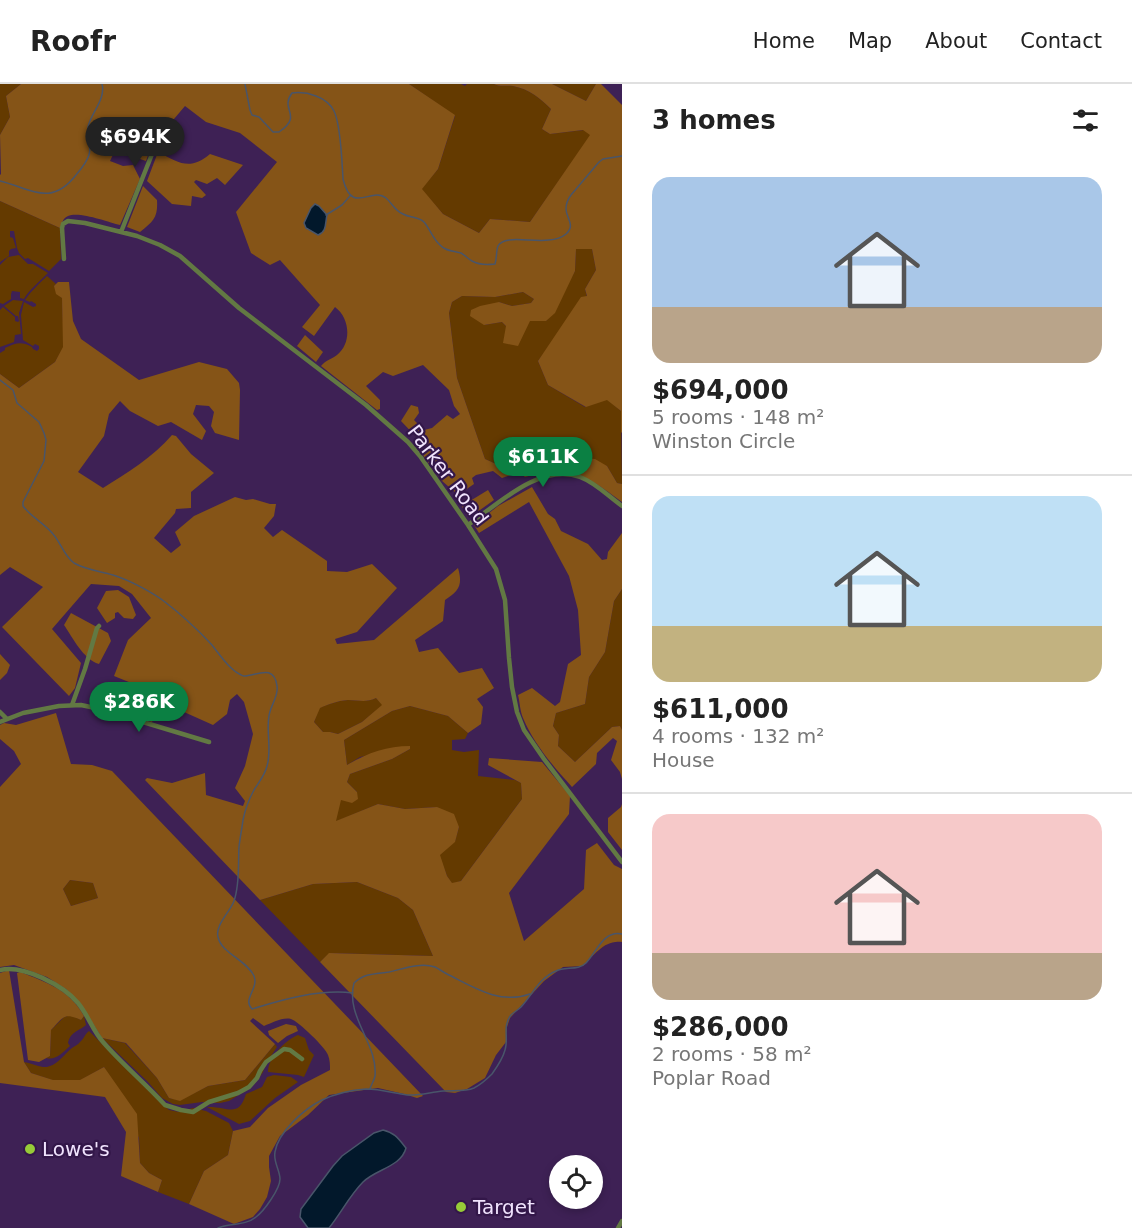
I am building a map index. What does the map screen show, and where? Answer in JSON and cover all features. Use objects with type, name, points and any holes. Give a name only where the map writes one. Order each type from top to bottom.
[{"type":"street","points":[[122,232],[164,124],[167,122]]},
{"type":"street","name":"Parker Road","points":[[64,259],[63,224],[68,221],[85,223],[149,240],[180,256],[239,308],[379,416],[416,452],[492,562],[503,589],[512,687],[521,724],[531,742],[622,862]]},
{"type":"street","points":[[468,525],[525,485],[540,477],[552,475],[582,477],[622,506]]},
{"type":"street","points":[[72,705],[99,626]]},
{"type":"street","points":[[0,722],[23,713],[72,705],[100,709],[209,742]]},
{"type":"street","points":[[0,712],[7,719]]},
{"type":"street","points":[[0,970],[10,968],[21,970],[56,985],[71,996],[80,1006],[102,1042],[169,1107],[193,1112],[209,1102],[244,1090],[255,1082],[266,1062],[284,1049],[290,1050],[302,1059]]},
{"type":"street","points":[[618,1228],[622,1221]]},
{"type":"shaded area","points":[[0,84],[21,84],[6,96],[10,117],[0,135]]},
{"type":"shaded area","points":[[21,84],[409,84],[455,115],[438,169],[422,189],[443,214],[479,233],[490,219],[530,222],[590,135],[583,130],[550,134],[542,129],[551,109],[543,101],[519,87],[494,84],[552,84],[586,101],[596,84],[601,84],[622,105],[622,433],[621,411],[607,400],[586,407],[548,385],[538,361],[581,297],[587,296],[585,289],[596,270],[592,249],[576,249],[575,271],[555,313],[546,321],[530,321],[518,346],[503,343],[506,326],[502,322],[484,325],[470,316],[471,310],[480,306],[499,302],[512,306],[531,303],[534,299],[523,292],[495,297],[462,296],[452,302],[449,313],[457,378],[485,459],[505,468],[542,463],[567,456],[595,459],[607,466],[617,483],[622,484],[622,502],[588,479],[566,473],[554,472],[525,477],[519,472],[502,478],[493,471],[476,475],[472,478],[474,484],[458,495],[441,480],[418,448],[421,442],[401,421],[411,405],[418,407],[419,413],[414,420],[424,430],[432,428],[447,415],[453,419],[460,414],[454,406],[449,390],[423,365],[393,376],[383,372],[366,386],[380,400],[380,409],[377,410],[321,366],[337,355],[345,344],[347,331],[344,317],[335,307],[314,336],[302,327],[320,305],[280,260],[270,265],[251,253],[236,212],[277,162],[240,133],[206,122],[185,106],[174,119],[162,121],[146,118],[139,132],[154,138],[146,161],[140,159],[140,149],[120,140],[110,161],[123,166],[133,165],[140,179],[120,225],[73,215],[65,218],[60,228],[0,201],[0,135],[10,117],[6,96]]},
{"type":"shaded area","points":[[409,84],[461,84],[465,86],[467,84],[494,84],[519,87],[534,94],[551,109],[542,129],[550,134],[584,130],[591,135],[530,222],[490,219],[479,233],[443,214],[421,189],[438,169],[455,116]]},
{"type":"shaded area","points":[[552,84],[596,84],[586,101]]},
{"type":"shaded area","points":[[158,152],[184,164],[196,162],[210,154],[243,165],[225,185],[217,178],[207,184],[196,180],[194,182],[206,195],[202,198],[192,196],[191,206],[172,204],[147,181]]},
{"type":"shaded area","points":[[143,186],[157,200],[157,206],[156,215],[140,232],[127,227]]},
{"type":"shaded area","points":[[0,201],[60,228],[61,259],[49,271],[28,258],[25,259],[19,253],[14,231],[10,231],[10,237],[13,238],[16,248],[11,249],[9,256],[0,262]]},
{"type":"shaded area","points":[[576,249],[592,249],[596,270],[585,289],[587,297],[538,361],[548,385],[585,407],[607,399],[621,411],[622,484],[617,483],[607,466],[567,456],[542,463],[505,468],[485,459],[457,378],[449,313],[452,302],[462,296],[495,297],[523,292],[534,299],[531,303],[512,306],[499,302],[484,325],[502,322],[506,326],[530,320],[546,321],[575,271]]},
{"type":"shaded area","points":[[19,255],[28,264],[33,264],[48,273],[24,299],[20,298],[20,292],[12,291],[11,299],[3,304],[0,303],[0,265],[8,257]]},
{"type":"shaded area","points":[[47,276],[56,284],[54,286],[62,298],[64,347],[55,362],[19,388],[0,374],[0,353],[5,348],[18,343],[28,345],[37,351],[39,349],[39,346],[35,344],[33,346],[23,340],[21,315],[24,302],[33,307],[36,306],[31,301],[25,300]]},
{"type":"shaded area","points":[[58,282],[69,282],[73,321],[81,339],[139,380],[199,362],[227,369],[239,383],[239,440],[215,433],[211,426],[214,412],[209,406],[196,405],[193,414],[206,431],[202,440],[171,422],[158,426],[130,411],[120,401],[109,414],[104,436],[78,472],[103,488],[148,457],[172,435],[176,436],[191,454],[214,473],[191,492],[191,508],[176,509],[154,538],[171,553],[181,545],[175,532],[194,516],[235,497],[276,504],[274,516],[264,528],[273,537],[282,530],[327,561],[327,571],[347,572],[372,564],[397,588],[357,632],[335,639],[337,644],[374,640],[458,568],[459,587],[445,600],[443,621],[415,640],[419,652],[438,648],[459,673],[482,668],[494,688],[477,699],[483,707],[481,724],[468,733],[448,716],[410,706],[392,711],[344,740],[347,765],[385,749],[410,746],[410,749],[392,759],[350,774],[347,782],[357,792],[358,799],[352,803],[341,800],[336,821],[378,804],[405,809],[437,807],[454,814],[459,827],[455,842],[440,855],[447,876],[452,883],[461,881],[522,799],[521,783],[488,765],[489,758],[542,762],[570,796],[569,814],[509,893],[524,941],[584,889],[586,850],[597,843],[614,865],[622,869],[622,942],[605,945],[583,966],[563,967],[544,981],[510,1018],[506,1042],[496,1055],[485,1078],[467,1089],[455,1093],[446,1092],[320,962],[329,953],[433,956],[413,910],[398,898],[357,882],[313,884],[260,900],[145,780],[147,778],[172,783],[205,773],[206,795],[243,806],[245,801],[235,788],[245,766],[253,734],[244,702],[237,694],[230,700],[227,714],[213,725],[184,712],[182,702],[164,693],[152,722],[140,718],[151,691],[114,676],[128,640],[151,618],[132,594],[119,586],[91,584],[52,629],[81,663],[75,688],[69,696],[2,627],[43,587],[10,567],[0,575],[0,374],[19,388],[55,362],[63,347],[62,298],[56,294],[54,286]],"holes":[[[376,698],[382,705],[362,722],[338,734],[323,732],[314,722],[320,708],[337,702],[365,701]]]},
{"type":"shaded area","points":[[13,300],[23,301],[19,313],[21,334],[15,335],[14,342],[0,347],[0,310],[3,307],[15,317],[15,321],[19,321],[18,316],[4,306]]},
{"type":"shaded area","points":[[305,335],[323,352],[316,362],[297,346]]},
{"type":"shaded area","points":[[532,487],[561,531],[588,544],[602,560],[607,559],[608,552],[622,533],[622,589],[614,601],[605,652],[589,677],[585,704],[556,713],[553,726],[559,735],[558,746],[575,762],[612,727],[620,726],[622,730],[622,779],[611,760],[617,741],[613,738],[597,753],[596,764],[572,787],[538,746],[522,715],[518,695],[532,688],[555,706],[560,702],[568,664],[581,655],[578,610],[569,576],[529,502],[479,533],[474,525],[498,506]]},
{"type":"shaded area","points":[[488,490],[494,500],[468,517],[460,503],[467,498],[470,501]]},
{"type":"shaded area","points":[[622,589],[622,730],[620,726],[612,727],[575,762],[558,746],[559,735],[553,726],[556,713],[585,704],[589,677],[605,652],[614,601]]},
{"type":"shaded area","points":[[118,590],[129,597],[136,615],[133,619],[124,618],[118,612],[115,613],[115,618],[107,623],[97,608],[106,591]]},
{"type":"shaded area","points":[[71,613],[108,633],[111,641],[99,664],[83,653],[64,625]]},
{"type":"shaded area","points":[[0,654],[10,665],[7,673],[0,680]]},
{"type":"shaded area","points":[[376,698],[383,705],[362,722],[338,734],[323,732],[314,722],[319,708],[344,700],[365,701]]},
{"type":"shaded area","points":[[410,706],[448,716],[468,733],[465,739],[452,740],[452,750],[464,752],[479,750],[478,776],[515,780],[521,783],[522,799],[461,881],[452,884],[439,855],[455,841],[459,827],[437,807],[405,809],[378,804],[335,822],[340,800],[357,792],[347,782],[350,774],[392,759],[410,749],[410,746],[360,757],[347,765],[344,740],[392,711]]},
{"type":"shaded area","points":[[56,713],[71,764],[92,765],[112,771],[423,1096],[417,1098],[378,1088],[329,1095],[308,1115],[280,1136],[269,1156],[271,1181],[267,1197],[253,1217],[234,1224],[189,1204],[204,1171],[228,1155],[233,1131],[250,1127],[268,1108],[301,1085],[330,1070],[328,1055],[311,1035],[291,1019],[264,1026],[253,1018],[250,1021],[275,1044],[245,1080],[208,1086],[180,1101],[169,1098],[157,1078],[126,1043],[102,1038],[80,1003],[66,989],[47,977],[14,965],[0,967],[0,787],[21,764],[14,751],[0,739],[0,725],[4,723],[16,725]],"holes":[[[70,880],[93,883],[98,898],[71,906],[63,889]]]},
{"type":"shaded area","points":[[622,804],[622,850],[608,832],[608,818]]},
{"type":"shaded area","points":[[70,880],[93,883],[98,898],[71,906],[63,889]]},
{"type":"shaded area","points":[[357,882],[398,898],[413,910],[433,956],[330,953],[320,962],[260,900],[313,884]]},
{"type":"shaded area","points":[[9,970],[24,1062],[31,1073],[53,1080],[80,1080],[104,1067],[137,1114],[140,1163],[149,1173],[162,1180],[158,1192],[121,1176],[126,1132],[105,1097],[0,1083],[0,973]]},
{"type":"shaded area","points":[[20,972],[48,983],[64,993],[84,1016],[81,1020],[67,1016],[58,1022],[51,1030],[50,1056],[39,1062],[28,1060],[17,973]]},
{"type":"shaded area","points":[[71,1015],[81,1020],[84,1016],[86,1025],[71,1036],[68,1043],[70,1046],[62,1053],[50,1059],[46,1058],[50,1056],[51,1030],[64,1017]]},
{"type":"shaded area","points":[[286,1024],[296,1026],[298,1031],[278,1043],[268,1031]]},
{"type":"shaded area","points":[[89,1031],[169,1110],[179,1112],[193,1108],[206,1111],[229,1123],[233,1131],[228,1155],[204,1171],[189,1204],[158,1192],[162,1180],[149,1173],[140,1163],[139,1138],[104,1067],[81,1080],[52,1080],[31,1073],[24,1062],[48,1067],[59,1061]]},
{"type":"shaded area","points":[[298,1035],[305,1038],[309,1050],[314,1055],[304,1077],[268,1072],[271,1061],[278,1050]]},
{"type":"shaded area","points":[[102,1038],[125,1043],[157,1078],[169,1098],[180,1100],[208,1086],[245,1080],[275,1044],[277,1047],[259,1078],[229,1101],[180,1105],[162,1098]]},
{"type":"shaded area","points":[[274,1075],[291,1077],[298,1082],[275,1098],[250,1121],[239,1124],[207,1107],[236,1109],[243,1102],[246,1094],[262,1087],[267,1077]]},
{"type":"water","points":[[315,204],[327,215],[324,229],[318,235],[306,228],[304,223]]},
{"type":"water","points":[[383,1130],[393,1134],[406,1148],[399,1160],[363,1182],[329,1228],[308,1228],[300,1217],[301,1209],[333,1166],[342,1156],[374,1133]]},
{"type":"waterway","points":[[0,181],[41,193],[58,191],[67,185],[82,168],[89,155],[88,127],[102,95],[102,84]]},
{"type":"waterway","points":[[245,84],[252,115],[259,117],[273,132],[279,132],[290,121],[288,104],[292,93],[310,94],[327,102],[336,117],[341,144],[343,179],[351,196],[362,198],[380,195],[386,198],[400,213],[424,222],[442,247],[461,253],[480,264],[495,264],[498,246],[502,242],[549,240],[566,234],[570,228],[566,209],[571,195],[599,162],[603,159],[622,156]]},
{"type":"waterway","points":[[326,215],[342,205],[350,196]]},
{"type":"waterway","points":[[0,380],[13,390],[17,403],[39,422],[46,440],[44,461],[23,506],[53,534],[71,560],[83,567],[126,580],[160,598],[195,628],[236,672],[244,676],[264,672],[275,679],[277,690],[269,716],[267,766],[252,793],[245,812],[239,847],[236,894],[218,932],[220,943],[224,948],[246,965],[254,976],[255,981],[249,1005],[252,1009],[289,998],[328,992],[353,993]]},
{"type":"waterway","points":[[218,1228],[252,1220],[267,1205],[275,1194],[280,1179],[275,1156],[277,1144],[286,1129],[307,1109],[327,1098],[366,1089],[412,1095],[474,1088],[490,1076],[503,1056],[508,1019],[541,982],[550,974],[583,965],[610,935],[622,934]]},
{"type":"waterway","points":[[370,1089],[375,1076],[375,1064],[357,1019],[352,995],[354,983],[362,977],[429,966],[497,996],[519,997],[530,994]]},
{"type":"place","name":"Lowe's","points":[[30,1149]]},
{"type":"place","name":"Target","points":[[461,1207]]}]
